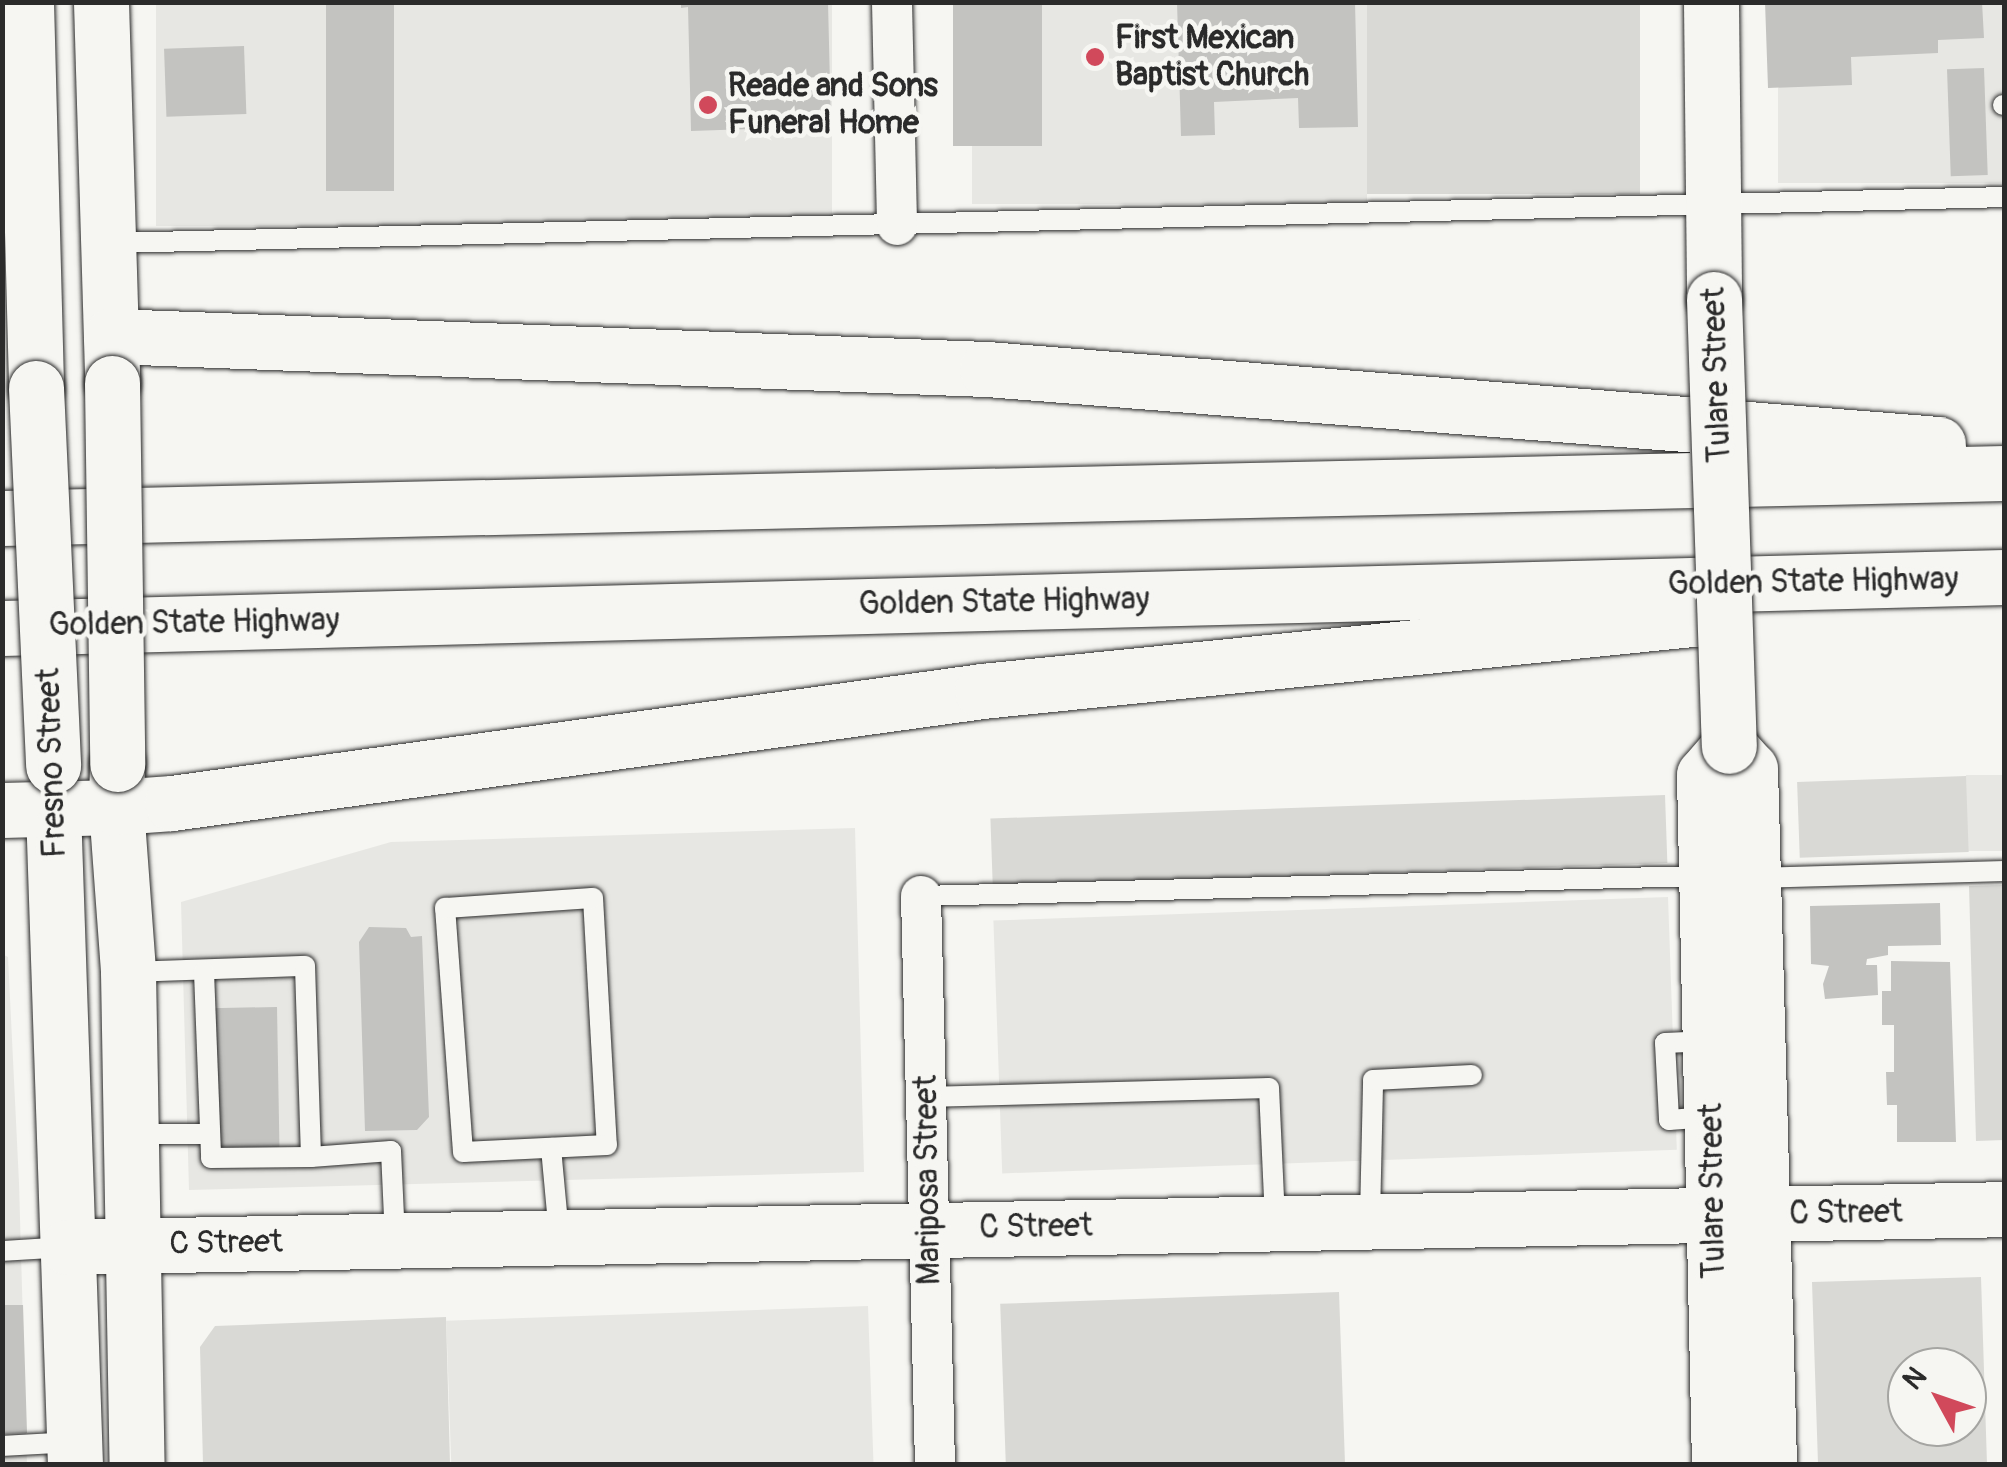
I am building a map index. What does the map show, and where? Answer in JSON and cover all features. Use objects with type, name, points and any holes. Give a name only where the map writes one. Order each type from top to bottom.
[{"type":"main road","name":"Fresno Street","points":[[26,2],[19,336],[36,388],[36,795],[68,1247],[75,1453]]},
{"type":"main road","name":"Fresno Street","points":[[101,2],[110,243],[116,785],[128,972],[138,1464]]},
{"type":"main road","name":"Tulare Street","points":[[1711,2],[1714,299],[1729,746],[1704,775],[1729,877],[1738,1215],[1768,1464]]},
{"type":"main road","points":[[19,336],[111,360],[987,369],[1958,445],[2004,455]]},
{"type":"main road","points":[[2,518],[2004,473]]},
{"type":"main road","name":"Golden State Highway","points":[[2,628],[2004,576]]},
{"type":"main road","points":[[36,795],[116,785],[172,803],[982,691],[2004,587]]},
{"type":"main road","name":"Tulare Street","points":[[1719,1464],[1738,1215],[1712,1117],[1710,1040],[1729,877]]},
{"type":"main road","name":"C Street","points":[[68,1247],[2004,1208]]},
{"type":"street","points":[[892,2],[897,225]]},
{"type":"street","name":"Mariposa Street","points":[[921,896],[935,1464]]},
{"type":"lane","points":[[110,243],[2004,197]]},
{"type":"lane","points":[[921,896],[2004,871]]},
{"type":"lane","points":[[593,898],[607,1145],[551,1148],[463,1152],[445,908],[593,898]]},
{"type":"lane","points":[[128,972],[305,966],[311,1156]]},
{"type":"lane","points":[[204,972],[211,1158],[391,1151],[394,1240]]},
{"type":"lane","points":[[1370,1220],[1372,1080],[1472,1075]]},
{"type":"lane","points":[[926,1097],[1269,1088],[1275,1221]]},
{"type":"lane","points":[[130,1134],[210,1134]]},
{"type":"lane","points":[[551,1148],[559,1237]]},
{"type":"lane","points":[[2,1250],[68,1247]]},
{"type":"lane","points":[[2,1446],[75,1453]]},
{"type":"shaded area","points":[[156,3],[832,3],[832,226],[156,226]]},
{"type":"shaded area","points":[[972,3],[1367,3],[1367,204],[972,204]]},
{"type":"shaded area","points":[[1367,3],[1640,3],[1640,194],[1367,194]]},
{"type":"shaded area","points":[[1778,3],[2004,3],[2004,183],[1778,183]]},
{"type":"shaded area","points":[[1966,775],[2004,775],[2004,851],[1966,851]]},
{"type":"shaded area","points":[[1966,776],[1969,852],[1800,858],[1797,782]]},
{"type":"shaded area","points":[[1665,795],[1667,863],[993,887],[990,819]]},
{"type":"shaded area","points":[[855,828],[864,1172],[189,1190],[181,902],[391,842]]},
{"type":"shaded area","points":[[2004,885],[2004,1140],[1976,1141],[1969,886]]},
{"type":"shaded area","points":[[1668,897],[1677,1150],[1002,1173],[993,921]]},
{"type":"shaded area","points":[[2,954],[8,957],[27,1464],[2,1464]]},
{"type":"shaded area","points":[[1981,1277],[1983,1347],[1887,1347],[1887,1447],[1986,1447],[1987,1464],[1818,1464],[1812,1282]]},
{"type":"shaded area","points":[[1339,1292],[1345,1464],[1006,1464],[1000,1304]]},
{"type":"shaded area","points":[[868,1306],[874,1464],[451,1464],[446,1321]]},
{"type":"shaded area","points":[[446,1317],[450,1464],[203,1464],[200,1347],[215,1326]]},
{"type":"building","points":[[326,2],[394,2],[394,191],[326,191]]},
{"type":"building","points":[[681,2],[828,2],[831,126],[691,131],[688,7],[681,8]]},
{"type":"building","points":[[953,2],[1042,2],[1042,146],[953,146]]},
{"type":"building","points":[[1177,2],[1355,2],[1358,127],[1299,128],[1298,98],[1214,102],[1215,135],[1181,136]]},
{"type":"building","points":[[1765,2],[1982,2],[1984,38],[1938,40],[1938,53],[1851,57],[1852,85],[1768,88]]},
{"type":"building","points":[[244,46],[246,114],[166,117],[164,49]]},
{"type":"building","points":[[1984,68],[1988,175],[1951,176],[1947,69]]},
{"type":"building","points":[[1940,903],[1941,945],[1888,946],[1888,955],[1867,959],[1866,965],[1877,965],[1878,995],[1825,999],[1823,984],[1829,966],[1811,964],[1810,906]]},
{"type":"building","points":[[369,927],[406,928],[411,937],[422,936],[429,1117],[417,1130],[365,1131],[359,942]]},
{"type":"building","points":[[1891,961],[1950,962],[1956,1142],[1897,1142],[1897,1105],[1887,1105],[1886,1072],[1894,1072],[1894,1025],[1882,1025],[1882,991],[1891,991]]},
{"type":"building","points":[[277,1007],[280,1151],[213,1152],[210,1008]]},
{"type":"building","points":[[2,1305],[23,1305],[27,1433],[2,1434]]},
{"type":"place","name":"First Mexican Baptist Church","points":[[1095,57]]},
{"type":"place","name":"Reade and Sons Funeral Home","points":[[708,105]]}]
